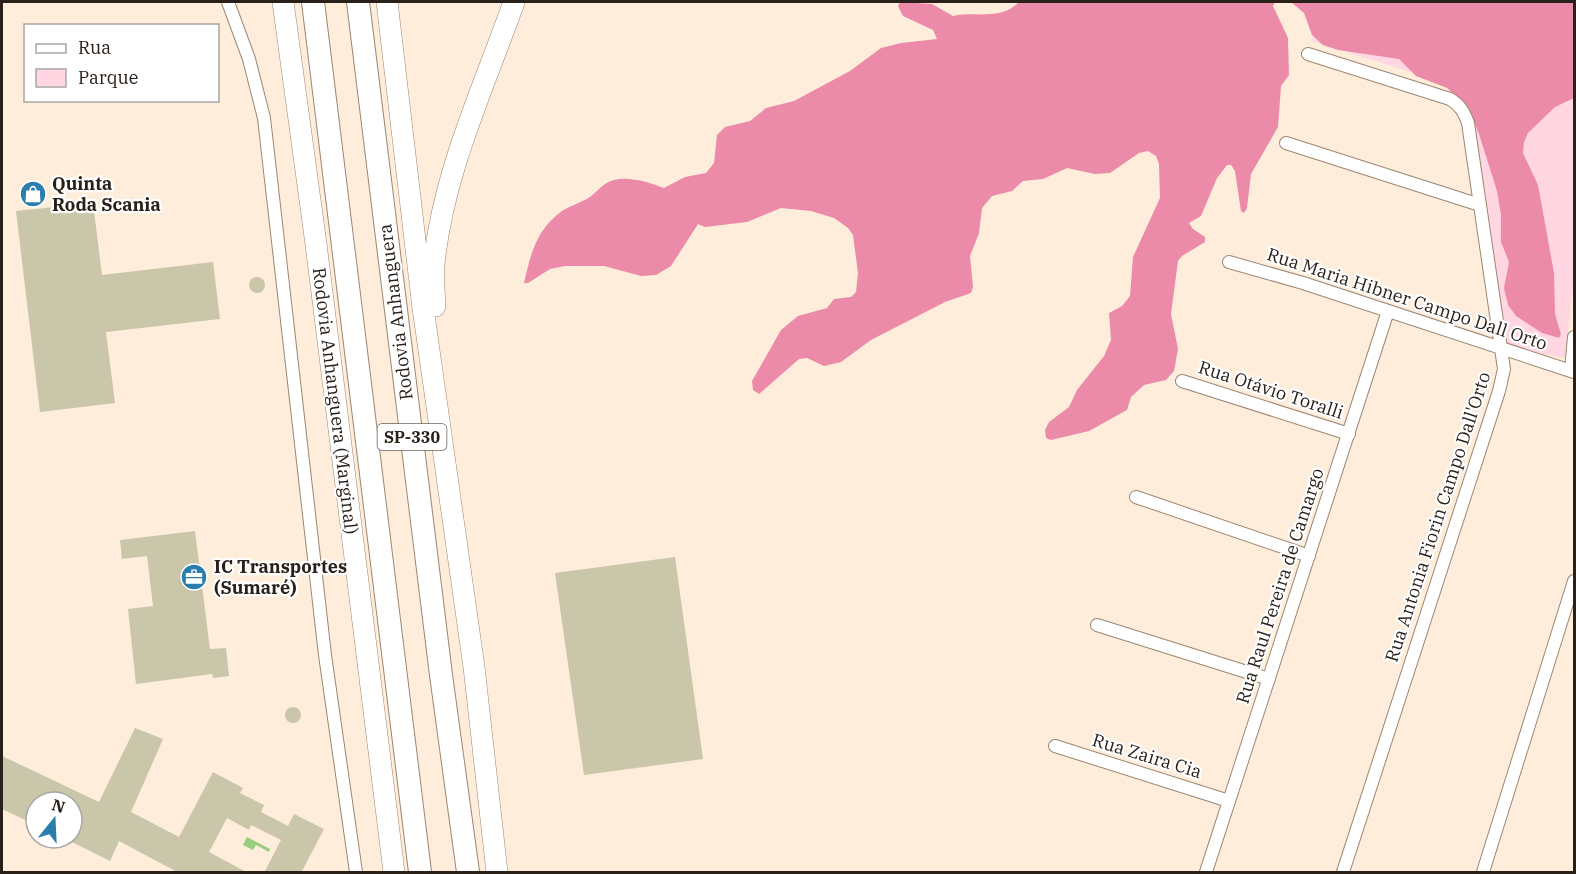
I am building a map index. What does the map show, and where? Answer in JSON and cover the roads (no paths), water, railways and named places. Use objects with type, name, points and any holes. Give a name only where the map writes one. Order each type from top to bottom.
[{"type":"highway","points":[[278,2],[296,107]]},
{"type":"highway","name":"Rodovia Anhanguera (Marginal)","points":[[283,2],[394,873]]},
{"type":"highway","name":"SP-330","points":[[314,2],[420,873]]},
{"type":"highway","name":"Rodovia Anhanguera","points":[[358,2],[441,675],[468,873]]},
{"type":"highway","points":[[387,2],[423,308],[474,667],[497,873]]},
{"type":"highway","points":[[446,471],[435,330],[434,266],[441,221],[460,151],[514,2]]},
{"type":"street","points":[[228,2],[249,59],[264,118],[316,587],[356,873]]},
{"type":"street","name":"Rua Antonia Fiorin Campo Dall'Orto","points":[[1308,54],[1450,99],[1457,104],[1468,123],[1504,369],[1499,391],[1343,873]]},
{"type":"street","points":[[1286,143],[1480,205]]},
{"type":"street","name":"Rua Maria Hibner Campo Dall Orto","points":[[1229,262],[1573,371]]},
{"type":"street","name":"Rua Raul Pereira de Camargo","points":[[1206,873],[1388,311]]},
{"type":"street","points":[[1573,371],[1575,337]]},
{"type":"street","name":"Rua Otávio Toralli","points":[[1182,381],[1349,434]]},
{"type":"street","points":[[1136,497],[1309,556]]},
{"type":"street","points":[[1483,873],[1575,581]]},
{"type":"street","points":[[1097,625],[1269,679]]},
{"type":"street","name":"Rua Zaira Cia","points":[[1055,746],[1229,801]]},
{"type":"place","name":"Quinta Roda Scania","points":[[33,194]]},
{"type":"place","name":"IC Transportes (Sumaré)","points":[[194,577]]}]
